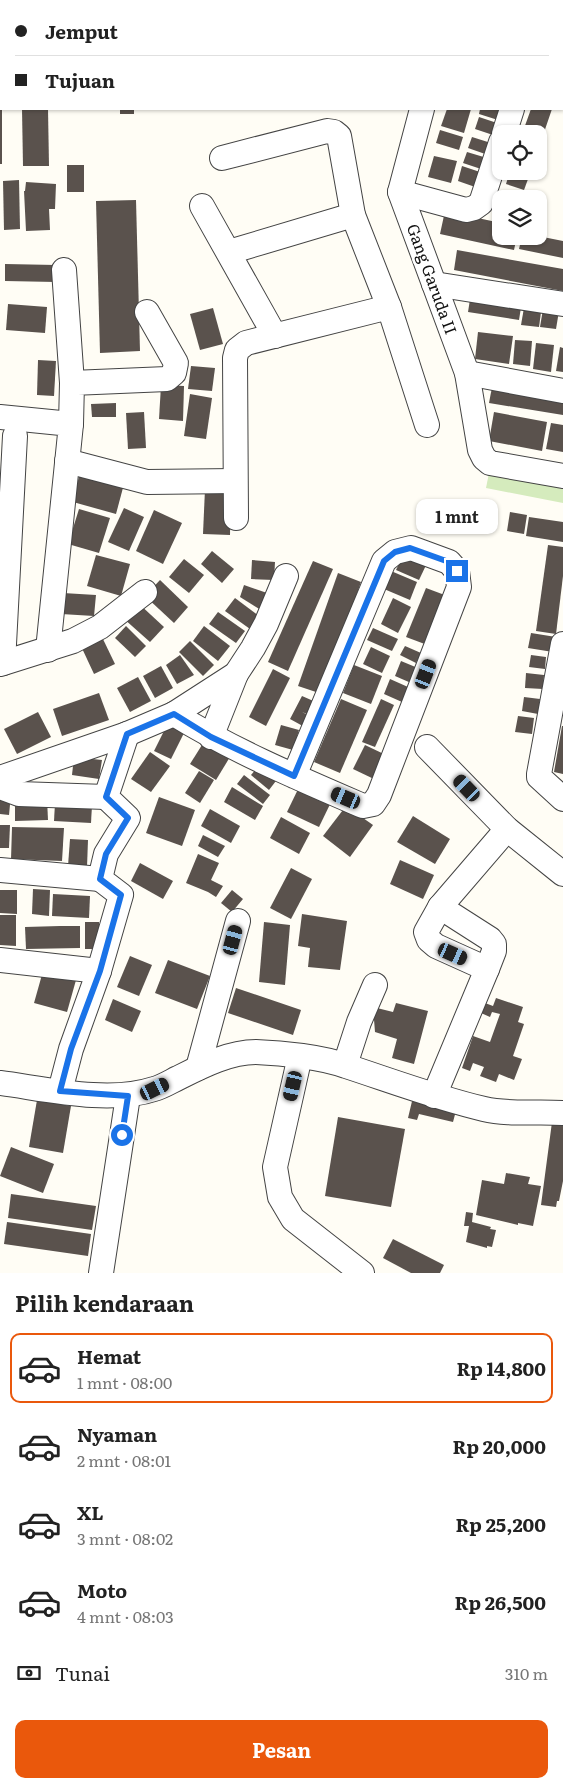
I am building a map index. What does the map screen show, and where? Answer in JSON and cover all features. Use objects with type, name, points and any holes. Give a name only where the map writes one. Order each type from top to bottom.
[{"type":"street","points":[[422,110],[400,192],[466,210],[474,208],[481,203],[492,169]]},
{"type":"street","points":[[507,125],[512,110]]},
{"type":"street","points":[[222,158],[327,131],[334,132],[339,136],[342,142],[353,214],[389,307],[427,425]]},
{"type":"street","name":"Gang Garuda II","points":[[400,192],[467,373],[480,450],[484,458],[490,463],[563,476]]},
{"type":"street","points":[[202,206],[275,336]]},
{"type":"street","points":[[229,252],[353,214]]},
{"type":"street","points":[[48,650],[71,424],[72,383],[64,270]]},
{"type":"street","points":[[434,284],[563,304]]},
{"type":"street","points":[[236,518],[235,358],[237,350],[246,343],[389,307]]},
{"type":"street","points":[[72,383],[167,379],[174,373],[176,363],[147,312]]},
{"type":"street","points":[[467,373],[563,391]]},
{"type":"street","points":[[0,417],[71,424]]},
{"type":"street","points":[[15,436],[6,484],[2,664],[73,641],[100,627],[145,592]]},
{"type":"street","points":[[67,461],[147,482],[235,481]]},
{"type":"street","points":[[174,714],[211,737],[294,776],[363,806],[373,804],[459,587],[457,571],[449,562],[410,548],[395,552],[384,561],[294,776]]},
{"type":"street","points":[[211,737],[236,674],[266,624],[286,576]]},
{"type":"street","points":[[563,644],[538,774],[563,799]]},
{"type":"street","points":[[0,778],[127,734],[174,714],[236,674]]},
{"type":"street","points":[[106,797],[127,734]]},
{"type":"street","points":[[427,747],[506,829],[563,874]]},
{"type":"street","points":[[0,787],[19,794],[106,797],[128,818],[106,854],[100,879]]},
{"type":"street","points":[[487,969],[436,946],[429,940],[426,932],[440,907],[506,829]]},
{"type":"street","points":[[0,870],[100,879],[121,895],[100,971],[71,1049],[60,1091]]},
{"type":"street","points":[[434,1096],[494,951],[494,944],[490,939],[440,907]]},
{"type":"street","points":[[198,1068],[238,921]]},
{"type":"street","points":[[0,960],[100,971]]},
{"type":"street","points":[[352,1068],[359,1022],[375,984]]},
{"type":"street","points":[[0,1082],[60,1091],[128,1096],[155,1089],[226,1056],[255,1052],[300,1056],[352,1068],[434,1096],[493,1111],[563,1114]]},
{"type":"street","points":[[300,1056],[275,1167],[280,1197],[293,1218],[362,1273]]},
{"type":"street","points":[[101,1273],[128,1096]]},
{"type":"green space","points":[[490,468],[563,484],[563,503],[486,488]]},
{"type":"building","points":[[0,110],[2,110],[2,164],[0,164]]},
{"type":"building","points":[[22,110],[48,110],[49,166],[23,166]]},
{"type":"building","points":[[120,110],[134,110],[134,114],[120,114]]},
{"type":"building","points":[[447,110],[471,110],[464,133],[441,126]]},
{"type":"building","points":[[480,110],[500,110],[498,120],[479,114]]},
{"type":"building","points":[[531,110],[552,110],[547,125],[525,125]]},
{"type":"building","points":[[479,117],[497,123],[496,125],[492,125],[492,135],[475,129]]},
{"type":"building","points":[[440,130],[463,137],[459,150],[436,143]]},
{"type":"building","points":[[472,137],[491,143],[488,155],[468,148]]},
{"type":"building","points":[[467,152],[487,158],[484,170],[463,163]]},
{"type":"building","points":[[434,156],[457,161],[451,183],[428,177]]},
{"type":"building","points":[[67,165],[84,165],[84,192],[67,192]]},
{"type":"building","points":[[462,166],[483,173],[478,188],[458,181]]},
{"type":"building","points":[[19,180],[20,229],[4,230],[3,181]]},
{"type":"building","points":[[507,180],[528,180],[524,190],[506,184]]},
{"type":"building","points":[[26,182],[56,184],[55,209],[49,209],[50,230],[26,231],[24,191]]},
{"type":"building","points":[[136,200],[140,351],[100,353],[96,201]]},
{"type":"building","points":[[445,211],[492,221],[492,245],[515,245],[514,250],[440,234]]},
{"type":"building","points":[[547,238],[563,241],[563,258],[519,249],[520,245],[547,245]]},
{"type":"building","points":[[457,250],[563,269],[563,291],[454,270]]},
{"type":"building","points":[[5,264],[56,265],[56,282],[5,281]]},
{"type":"building","points":[[471,293],[522,301],[519,320],[468,312]]},
{"type":"building","points":[[525,302],[542,305],[539,327],[521,325]]},
{"type":"building","points":[[544,303],[560,305],[556,329],[540,327]]},
{"type":"building","points":[[8,304],[47,307],[45,333],[6,330]]},
{"type":"building","points":[[213,308],[223,344],[200,350],[190,314]]},
{"type":"building","points":[[478,332],[513,336],[509,364],[475,359]]},
{"type":"building","points":[[515,340],[532,341],[530,366],[513,364]]},
{"type":"building","points":[[536,343],[554,345],[551,372],[533,369]]},
{"type":"building","points":[[560,347],[563,348],[563,372],[556,371]]},
{"type":"building","points":[[38,360],[56,361],[54,396],[37,395]]},
{"type":"building","points":[[191,366],[215,368],[212,391],[188,389]]},
{"type":"building","points":[[493,382],[563,394],[563,415],[489,403]]},
{"type":"building","points":[[161,385],[184,386],[183,421],[159,419]]},
{"type":"building","points":[[190,394],[212,398],[206,439],[184,436]]},
{"type":"building","points":[[116,403],[116,417],[92,417],[91,404]]},
{"type":"building","points":[[144,412],[146,448],[128,449],[126,413]]},
{"type":"building","points":[[494,412],[547,422],[542,451],[489,441]]},
{"type":"building","points":[[551,423],[563,425],[563,452],[546,449]]},
{"type":"building","points":[[80,472],[124,484],[116,514],[73,502]]},
{"type":"building","points":[[205,489],[231,490],[230,535],[203,534]]},
{"type":"building","points":[[124,508],[144,517],[129,551],[108,542]]},
{"type":"building","points":[[79,509],[110,518],[99,553],[68,544]]},
{"type":"building","points":[[154,510],[182,523],[163,564],[136,551]]},
{"type":"building","points":[[510,512],[527,515],[524,534],[507,531]]},
{"type":"building","points":[[529,517],[563,522],[563,542],[526,536]]},
{"type":"building","points":[[548,545],[563,547],[563,576],[556,634],[536,631]]},
{"type":"building","points":[[212,551],[234,569],[222,583],[201,564]]},
{"type":"building","points":[[405,551],[428,561],[419,580],[396,570]]},
{"type":"building","points":[[96,555],[130,564],[121,596],[87,586]]},
{"type":"building","points":[[184,559],[204,575],[189,593],[169,577]]},
{"type":"building","points":[[252,560],[275,562],[274,580],[251,579]]},
{"type":"building","points":[[313,561],[333,569],[288,671],[268,662]]},
{"type":"building","points":[[391,571],[417,582],[410,600],[384,589]]},
{"type":"building","points":[[338,573],[361,582],[322,694],[298,686]]},
{"type":"building","points":[[160,580],[188,607],[174,623],[145,596]]},
{"type":"building","points":[[244,585],[270,594],[264,612],[240,597]]},
{"type":"building","points":[[426,588],[450,597],[430,646],[406,637]]},
{"type":"building","points":[[63,593],[96,595],[94,616],[61,614]]},
{"type":"building","points":[[235,598],[259,616],[250,629],[225,611]]},
{"type":"building","points":[[393,598],[411,607],[398,633],[381,624]]},
{"type":"building","points":[[137,602],[164,627],[150,642],[123,618]]},
{"type":"building","points":[[218,612],[245,631],[236,643],[209,624]]},
{"type":"building","points":[[126,626],[146,646],[135,657],[115,638]]},
{"type":"building","points":[[204,626],[230,646],[218,661],[193,641]]},
{"type":"building","points":[[373,628],[398,639],[392,651],[367,640]]},
{"type":"building","points":[[531,633],[556,637],[553,652],[528,648]]},
{"type":"building","points":[[101,635],[115,664],[94,674],[80,644]]},
{"type":"building","points":[[190,641],[214,665],[203,676],[179,652]]},
{"type":"building","points":[[405,646],[421,653],[416,663],[400,655]]},
{"type":"building","points":[[371,647],[390,656],[382,673],[363,664]]},
{"type":"building","points":[[180,655],[194,675],[177,684],[166,665]]},
{"type":"building","points":[[531,655],[546,657],[545,669],[529,667]]},
{"type":"building","points":[[401,661],[425,671],[418,686],[395,676]]},
{"type":"building","points":[[354,665],[382,676],[371,704],[343,693]]},
{"type":"building","points":[[161,666],[173,688],[155,698],[143,676]]},
{"type":"building","points":[[273,669],[290,678],[266,726],[249,717]]},
{"type":"building","points":[[526,673],[544,675],[543,689],[525,688]]},
{"type":"building","points":[[138,677],[151,701],[130,712],[117,688]]},
{"type":"building","points":[[390,679],[408,687],[402,702],[384,694]]},
{"type":"building","points":[[99,693],[109,720],[62,736],[53,709]]},
{"type":"building","points":[[302,696],[318,703],[312,716],[302,712],[316,719],[310,730],[290,719]]},
{"type":"building","points":[[524,697],[540,699],[538,714],[522,711]]},
{"type":"building","points":[[341,699],[367,710],[340,773],[314,762]]},
{"type":"building","points":[[381,699],[394,705],[375,747],[362,742]]},
{"type":"building","points":[[38,712],[51,737],[17,754],[4,729]]},
{"type":"building","points":[[518,716],[534,718],[532,734],[515,732]]},
{"type":"building","points":[[170,719],[187,727],[171,759],[154,751]]},
{"type":"building","points":[[281,725],[299,730],[293,750],[275,745]]},
{"type":"building","points":[[563,726],[563,774],[554,772]]},
{"type":"building","points":[[207,737],[233,752],[216,780],[190,764]]},
{"type":"building","points":[[365,745],[388,756],[376,780],[353,769]]},
{"type":"building","points":[[150,752],[170,766],[151,792],[131,779]]},
{"type":"building","points":[[74,757],[102,760],[99,779],[72,775]]},
{"type":"building","points":[[261,763],[279,777],[269,790],[251,775]]},
{"type":"building","points":[[199,771],[214,780],[200,803],[185,793]]},
{"type":"building","points":[[244,775],[270,795],[263,804],[237,784]]},
{"type":"building","points":[[302,781],[334,796],[319,827],[287,812]]},
{"type":"building","points":[[232,787],[263,806],[255,820],[224,802]]},
{"type":"building","points":[[0,793],[11,794],[9,815],[0,814]]},
{"type":"building","points":[[159,797],[195,810],[182,846],[146,833]]},
{"type":"building","points":[[15,799],[47,799],[48,820],[15,821]]},
{"type":"building","points":[[55,803],[92,805],[91,823],[54,821]]},
{"type":"building","points":[[346,806],[373,825],[350,857],[323,836]]},
{"type":"building","points":[[210,809],[240,826],[231,843],[201,826]]},
{"type":"building","points":[[413,816],[450,839],[435,864],[397,842]]},
{"type":"building","points":[[281,817],[310,833],[299,854],[270,838]]},
{"type":"building","points":[[0,825],[10,825],[9,848],[0,848]]},
{"type":"building","points":[[12,827],[64,828],[62,861],[11,859]]},
{"type":"building","points":[[203,835],[225,846],[218,857],[198,846]]},
{"type":"building","points":[[70,839],[88,840],[87,867],[68,866]]},
{"type":"building","points":[[198,854],[219,863],[211,880],[223,886],[216,897],[186,883]]},
{"type":"building","points":[[400,860],[434,875],[423,899],[390,884]]},
{"type":"building","points":[[140,863],[173,881],[163,899],[131,881]]},
{"type":"building","points":[[291,868],[312,879],[291,919],[270,908]]},
{"type":"building","points":[[33,889],[50,890],[49,916],[32,914]]},
{"type":"building","points":[[0,890],[17,890],[17,914],[0,913]]},
{"type":"building","points":[[232,890],[243,899],[232,912],[221,903]]},
{"type":"building","points":[[53,894],[90,896],[89,918],[52,916]]},
{"type":"building","points":[[302,914],[347,921],[340,970],[308,967],[310,948],[298,946]]},
{"type":"building","points":[[0,915],[16,915],[16,946],[0,945]]},
{"type":"building","points":[[85,922],[99,922],[99,949],[85,949]]},
{"type":"building","points":[[264,922],[290,925],[285,985],[259,982]]},
{"type":"building","points":[[80,926],[80,948],[26,949],[25,927]]},
{"type":"building","points":[[130,956],[152,965],[139,996],[117,987]]},
{"type":"building","points":[[168,960],[210,976],[197,1009],[155,993]]},
{"type":"building","points":[[43,971],[76,980],[67,1012],[34,1003]]},
{"type":"building","points":[[236,988],[301,1010],[293,1035],[228,1013]]},
{"type":"building","points":[[496,998],[523,1007],[518,1022],[524,1024],[513,1056],[522,1059],[514,1080],[499,1074],[496,1082],[480,1076],[484,1067],[473,1063],[470,1071],[462,1068],[473,1036],[490,1042],[500,1014],[492,1012],[490,1017],[481,1013],[485,1003],[493,1006]]},
{"type":"building","points":[[113,999],[141,1011],[132,1032],[105,1020]]},
{"type":"building","points":[[396,1003],[428,1011],[414,1064],[392,1058],[397,1039],[375,1032],[373,1007],[393,1012]]},
{"type":"building","points":[[413,1097],[457,1107],[453,1122],[419,1114],[417,1120],[408,1118]]},
{"type":"building","points":[[37,1100],[71,1106],[63,1153],[29,1147]]},
{"type":"building","points":[[338,1117],[405,1129],[391,1207],[325,1196]]},
{"type":"building","points":[[552,1122],[563,1124],[563,1181],[556,1207],[541,1205]]},
{"type":"building","points":[[11,1147],[54,1164],[43,1193],[0,1176]]},
{"type":"building","points":[[506,1173],[530,1177],[528,1184],[541,1186],[533,1226],[518,1223],[518,1225],[476,1215],[482,1180],[504,1184]]},
{"type":"building","points":[[11,1194],[96,1206],[92,1230],[8,1218]]},
{"type":"building","points":[[466,1212],[473,1213],[472,1222],[496,1230],[492,1247],[487,1246],[487,1248],[466,1242],[469,1226],[464,1226]]},
{"type":"building","points":[[7,1222],[91,1234],[88,1256],[4,1244]]},
{"type":"building","points":[[393,1239],[444,1265],[440,1273],[411,1273],[383,1258]]},
{"type":"route","points":[[122,1135],[128,1096],[60,1091],[71,1049],[100,971],[121,895],[100,879],[106,854],[128,818],[106,797],[127,734],[174,714],[211,737],[294,776],[384,561],[395,552],[410,548],[449,562],[457,571]]}]
